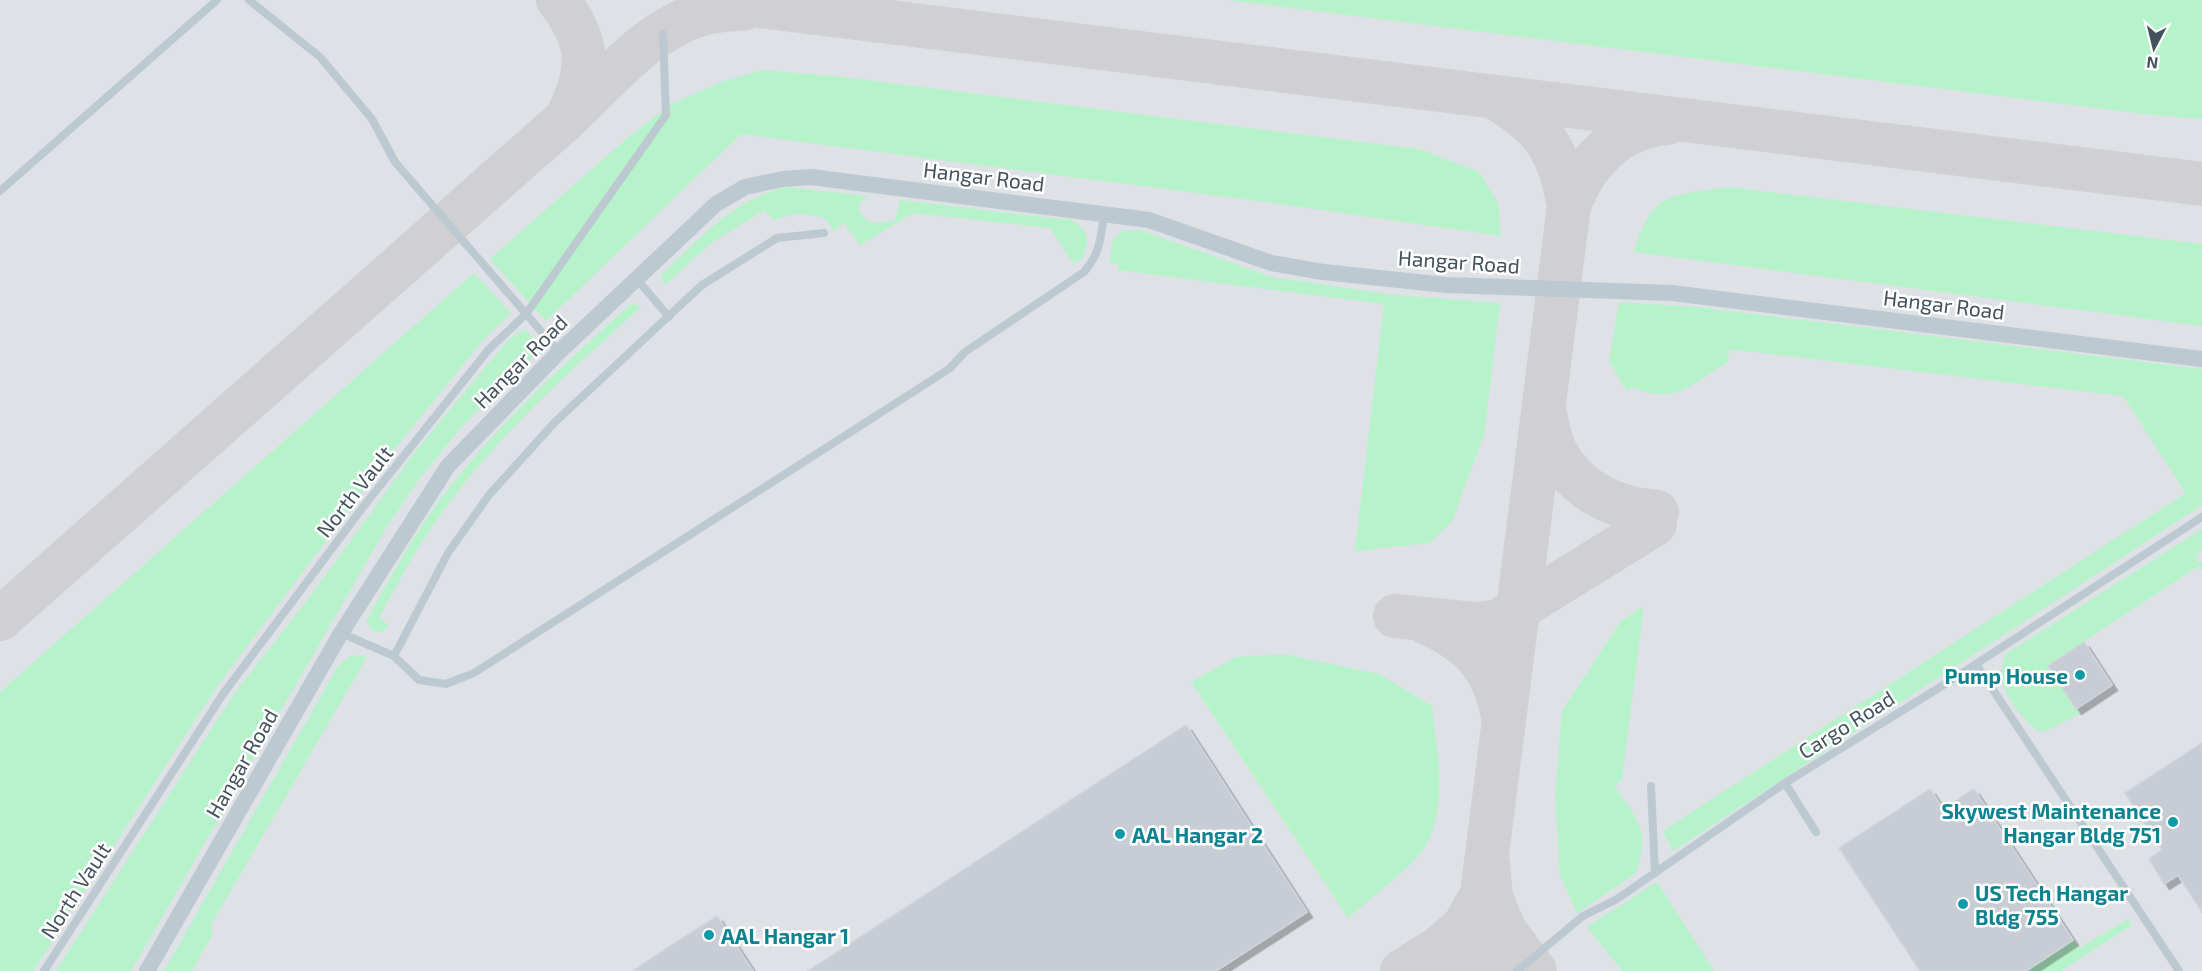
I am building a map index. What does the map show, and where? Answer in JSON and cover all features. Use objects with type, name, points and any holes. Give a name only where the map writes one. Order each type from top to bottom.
[{"type":"street","name":"Hangar Road","points":[[147,971],[341,633],[448,466],[559,352],[636,278],[716,204],[745,187],[783,179],[811,177],[1149,220],[1271,263],[1323,272],[1446,285],[1672,293],[2202,359]]},
{"type":"lane","points":[[0,191],[216,0]]},
{"type":"lane","points":[[249,0],[320,57],[372,119],[395,162],[559,352]]},
{"type":"lane","name":"North Vault","points":[[44,971],[223,694],[363,507],[474,367],[489,349],[526,314],[666,115],[663,34]]},
{"type":"lane","points":[[341,633],[394,656],[419,680],[447,684],[474,673],[949,369],[964,352],[1084,272],[1095,260],[1100,248],[1104,213]]},
{"type":"lane","points":[[394,656],[448,553],[489,495],[555,422],[702,285],[777,238],[824,233]]},
{"type":"lane","points":[[636,278],[669,316]]},
{"type":"lane","name":"Cargo Road","points":[[1517,971],[1583,916],[1617,899],[1785,783],[1976,664],[2202,517]]},
{"type":"lane","points":[[1976,664],[2005,712],[2179,971]]},
{"type":"lane","points":[[1785,783],[1816,832]]},
{"type":"lane","points":[[1651,786],[1655,873]]},
{"type":"shaded area","points":[[0,0],[2202,0],[2202,971],[0,971]]},
{"type":"green space","points":[[1227,0],[2202,0],[2202,119],[2145,114]]},
{"type":"green space","points":[[763,70],[843,77],[1419,149],[1479,172],[1498,203],[1501,236],[1273,203],[741,134],[546,321],[490,259],[626,139],[673,103],[724,81]]},
{"type":"green space","points":[[787,187],[868,196],[860,202],[859,211],[869,223],[895,221],[900,200],[1070,220],[1085,232],[1087,241],[1082,259],[1073,263],[1050,228],[913,213],[860,245],[844,223],[834,231],[825,218],[798,213],[773,220],[764,210],[710,244],[665,285],[661,275],[704,234],[750,200]]},
{"type":"green space","points":[[1729,187],[2202,244],[2202,326],[1634,252],[1649,217],[1667,200],[1692,192]]},
{"type":"green space","points":[[1140,230],[1272,277],[1395,295],[1500,303],[1484,435],[1452,521],[1430,543],[1355,551],[1384,304],[1118,270],[1119,265],[1109,263],[1113,240],[1122,231]]},
{"type":"green space","points":[[474,273],[511,313],[483,340],[397,446],[217,686],[33,971],[0,971],[0,692]]},
{"type":"green space","points":[[1619,302],[1696,307],[2202,369],[2202,505],[1673,851],[1663,832],[1669,827],[2186,493],[2123,396],[1729,349],[1728,362],[1682,390],[1660,394],[1632,387],[1627,391],[1609,361]]},
{"type":"green space","points":[[632,303],[641,307],[531,410],[480,464],[456,494],[419,547],[379,618],[389,625],[383,632],[373,632],[367,622],[371,612],[414,538],[451,485],[525,403]]},
{"type":"green space","points":[[525,329],[538,344],[537,352],[464,424],[420,478],[386,528],[131,971],[56,971],[234,694],[312,594],[419,447],[509,339]]},
{"type":"green space","points":[[2202,529],[2202,551],[2195,556],[2199,563],[2202,562],[2202,570],[2199,566],[2048,665],[2080,714],[2043,732],[2035,730],[2013,704],[2004,686],[2002,666],[2006,654]]},
{"type":"green space","points":[[1644,606],[1622,779],[1615,786],[1639,826],[1642,835],[1640,858],[1636,873],[1577,913],[1560,875],[1555,797],[1562,711],[1621,621]]},
{"type":"green space","points":[[1283,654],[1379,674],[1432,706],[1439,784],[1438,805],[1428,842],[1409,865],[1348,918],[1191,682],[1236,657]]},
{"type":"green space","points":[[358,655],[367,657],[212,923],[212,935],[192,971],[164,971],[337,668],[348,657]]},
{"type":"green space","points":[[1657,882],[1714,971],[1622,971],[1587,927]]},
{"type":"green space","points":[[2128,919],[2132,925],[2061,971],[2026,971],[2073,940],[2079,948]]},
{"type":"building","name":"Pump House","points":[[2084,642],[2112,685],[2076,709],[2048,666]]},
{"type":"building","name":"AAL Hangar 2","points":[[1186,725],[1307,912],[1216,971],[808,971]]},
{"type":"building","name":"Skywest Maintenance Hangar Bldg 751","points":[[2202,743],[2202,912],[2178,875],[2164,884],[2149,859],[2162,850],[2125,793]]},
{"type":"building","name":"US Tech Hangar Bldg 755","points":[[1930,789],[1943,809],[1974,789],[2073,940],[2026,971],[1920,971],[1839,848]]},
{"type":"building","name":"AAL Hangar 1","points":[[717,916],[753,971],[633,971],[658,954]]},
{"type":"taxiway","points":[[558,0],[577,30],[584,57],[580,85],[567,117]]},
{"type":"taxiway","points":[[711,0],[2202,184]]},
{"type":"taxiway","points":[[0,619],[566,119],[631,56],[668,29],[688,19],[709,12],[746,8]]},
{"type":"taxiway","points":[[1494,97],[1525,119],[1546,141],[1560,169],[1569,206]]},
{"type":"taxiway","points":[[1402,971],[1440,947],[1464,926],[1482,894],[1569,206],[1585,175],[1606,149],[1633,131],[1667,123]]},
{"type":"taxiway","points":[[1545,414],[1553,446],[1561,461],[1582,485],[1609,501],[1640,510],[1657,512]]},
{"type":"taxiway","points":[[1395,616],[1474,624],[1499,621],[1655,524]]},
{"type":"taxiway","points":[[1427,623],[1457,639],[1478,659],[1494,684],[1503,716]]},
{"type":"taxiway","points":[[1488,863],[1491,897],[1505,931],[1535,971]]},
{"type":"taxiway","points":[[1421,962],[1440,954],[1463,952],[1505,961],[1522,971]]},
{"type":"place","name":"Pump House","points":[[2080,675]]},
{"type":"place","name":"Skywest Maintenance Hangar Bldg 751","points":[[2173,822]]},
{"type":"place","name":"AAL Hangar 2","points":[[1120,834]]},
{"type":"place","name":"US Tech Hangar Bldg 755","points":[[1963,904]]},
{"type":"place","name":"AAL Hangar 1","points":[[709,935]]}]
